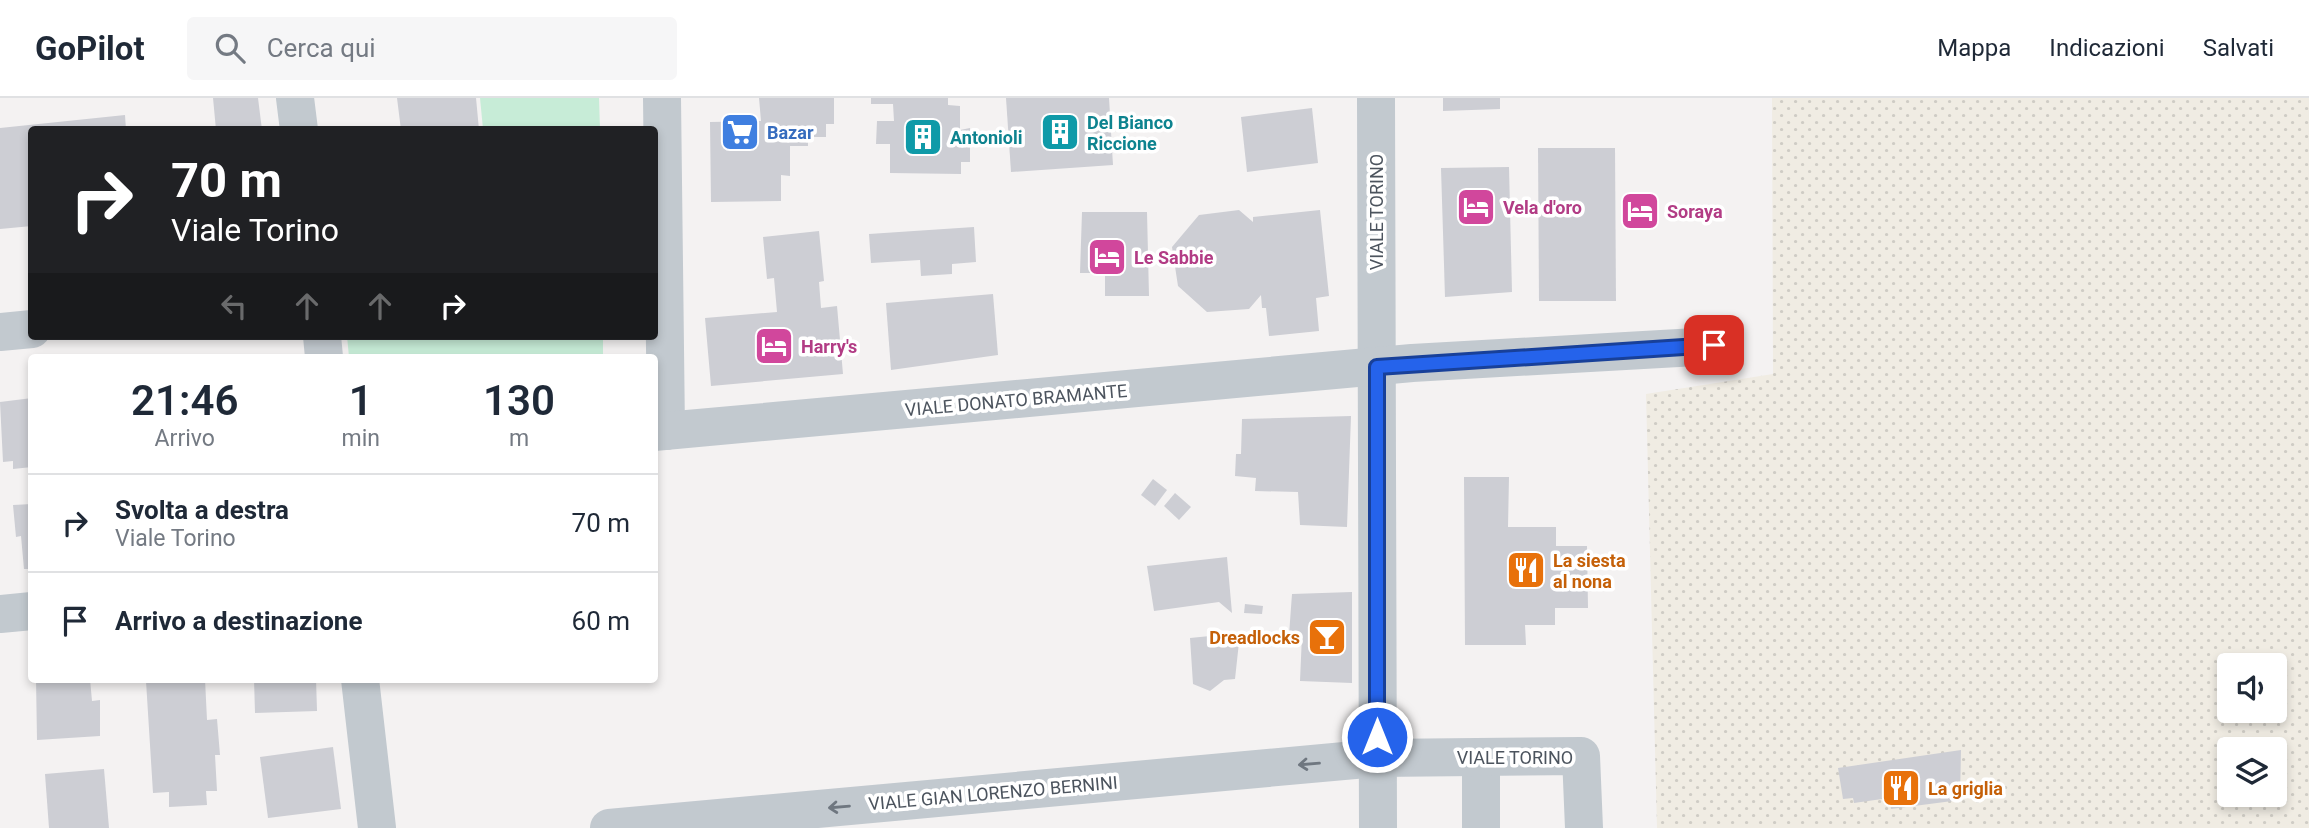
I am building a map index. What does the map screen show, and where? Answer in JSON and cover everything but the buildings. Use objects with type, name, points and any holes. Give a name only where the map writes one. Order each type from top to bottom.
[{"type":"street","points":[[295,98],[298,126]]},
{"type":"street","points":[[660,431],[662,98]]},
{"type":"street","name":"VIALE TORINO","points":[[1376,98],[1378,828]]},
{"type":"street","points":[[0,332],[28,329]]},
{"type":"street","points":[[1377,367],[1714,345]]},
{"type":"street","name":"VIALE DONATO BRAMANTE","points":[[660,431],[1377,367]]},
{"type":"street","points":[[0,614],[28,611]]},
{"type":"street","points":[[360,683],[377,828]]},
{"type":"street","name":"VIALE TORINO","points":[[1377,758],[1581,755],[1584,828]]},
{"type":"street","points":[[1481,757],[1481,828]]},
{"type":"street","name":"VIALE GIAN LORENZO BERNINI","points":[[609,828],[1377,758]]},
{"type":"sand","points":[[1772,98],[2309,98],[2309,828],[1657,828],[1646,394],[1773,374]]},
{"type":"green space","points":[[480,98],[599,98],[600,126],[483,126]]},
{"type":"green space","points":[[347,340],[603,340],[603,354],[349,354]]},
{"type":"place","name":"Bazar","points":[[740,132]]},
{"type":"place","name":"Del Bianco Riccione","points":[[1060,132]]},
{"type":"place","name":"Antonioli","points":[[923,137]]},
{"type":"place","name":"Vela d'oro","points":[[1476,207]]},
{"type":"place","name":"Soraya","points":[[1640,211]]},
{"type":"place","name":"Le Sabbie","points":[[1107,257]]},
{"type":"place","name":"Harry's","points":[[774,346]]},
{"type":"place","name":"La siesta al nona","points":[[1526,570]]},
{"type":"place","name":"Dreadlocks","points":[[1327,637]]},
{"type":"place","name":"La griglia","points":[[1901,788]]},
{"type":"route","points":[[1377,737],[1377,367],[1714,345]]}]
